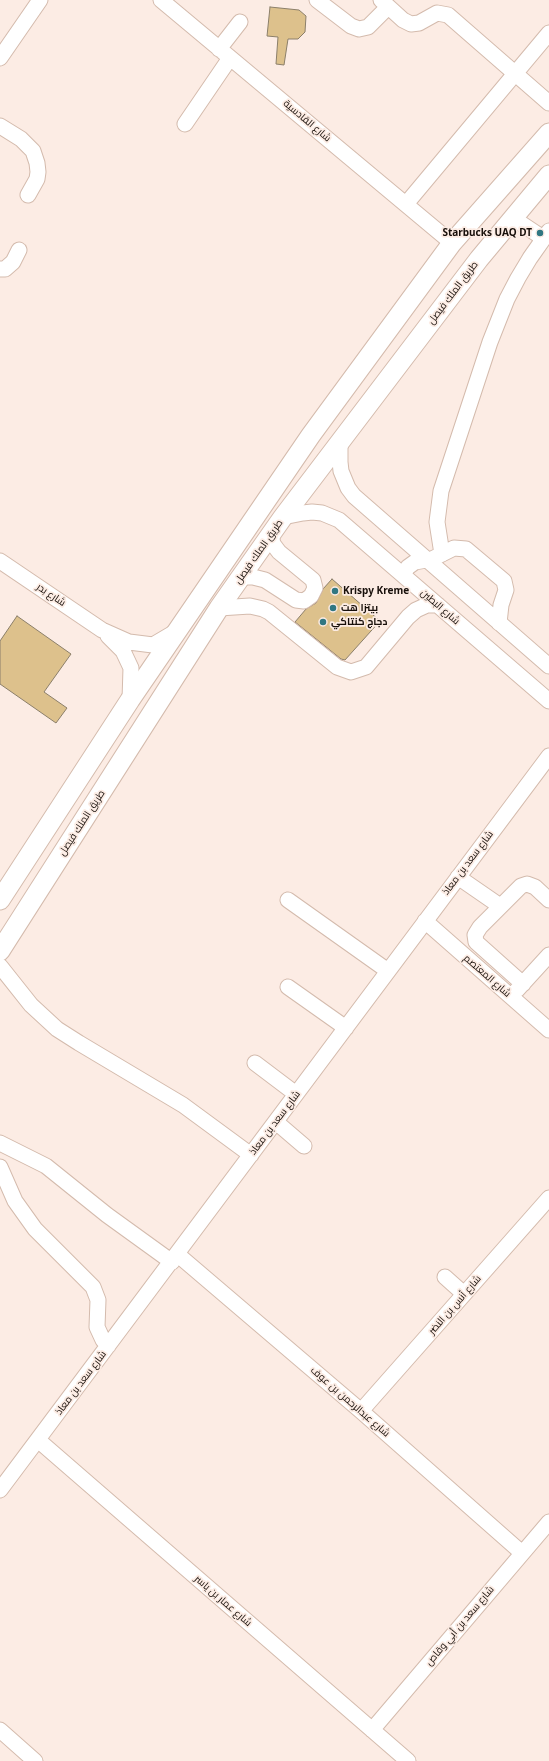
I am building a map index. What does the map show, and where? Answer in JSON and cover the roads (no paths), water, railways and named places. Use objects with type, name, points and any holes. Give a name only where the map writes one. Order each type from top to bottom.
[{"type":"main road","points":[[0,900],[130,700],[311,435],[452,243],[549,133]]},
{"type":"main road","name":"طريق الملك فيصل","points":[[0,951],[220,608],[270,535],[479,259],[549,175]]},
{"type":"street","points":[[0,58],[40,0]]},
{"type":"street","points":[[317,0],[351,26],[359,29],[368,27],[384,3],[402,20],[410,24],[419,23],[437,14],[448,15],[549,103]]},
{"type":"street","name":"شارع القادسية","points":[[166,1],[225,53],[452,243]]},
{"type":"street","points":[[185,124],[225,53],[240,22]]},
{"type":"street","points":[[406,204],[549,33]]},
{"type":"street","points":[[0,126],[22,139],[33,151],[38,172],[28,195]]},
{"type":"street","points":[[442,554],[437,522],[441,491],[498,320],[518,278],[546,234],[513,218]]},
{"type":"street","points":[[0,269],[5,269],[14,262],[20,250]]},
{"type":"street","points":[[340,441],[340,462],[344,480],[348,488],[360,502],[499,623],[543,655],[549,666]]},
{"type":"street","name":"شارع البطين","points":[[283,517],[312,512],[330,516],[347,526],[549,701]]},
{"type":"street","points":[[242,577],[253,576],[265,580],[296,600],[304,600],[311,596],[314,588],[313,580],[279,552],[273,544],[270,535]]},
{"type":"street","points":[[403,574],[411,564],[427,560],[454,548],[466,549],[503,579],[506,587],[501,605],[499,623]]},
{"type":"street","name":"شارع بدر","points":[[0,561],[102,630],[129,642],[153,645],[177,630]]},
{"type":"street","points":[[220,608],[250,606],[263,609],[269,612],[337,667],[351,672],[366,667],[408,617],[416,610],[426,605],[438,605]]},
{"type":"street","name":"شارع بدر","points":[[102,630],[123,651],[131,668],[130,700]]},
{"type":"street","name":"شارع سعد بن معاذ","points":[[0,1490],[549,756]]},
{"type":"street","points":[[458,877],[500,906]]},
{"type":"street","points":[[523,984],[476,942],[475,935],[480,927],[521,886],[527,884],[535,887],[549,900]]},
{"type":"street","points":[[288,900],[388,971]]},
{"type":"street","name":"شارع المعتصم","points":[[425,921],[549,1030]]},
{"type":"street","points":[[511,996],[549,955]]},
{"type":"street","points":[[0,966],[31,1005],[57,1029],[84,1047],[153,1086],[183,1105],[251,1155]]},
{"type":"street","points":[[288,987],[346,1028]]},
{"type":"street","points":[[255,1063],[296,1094]]},
{"type":"street","points":[[276,1122],[304,1146]]},
{"type":"street","name":"شارع عبدالرحمن بن عوف","points":[[0,1143],[46,1166],[107,1215],[174,1258],[361,1411],[522,1553]]},
{"type":"street","points":[[0,1167],[15,1201],[35,1229],[93,1287],[98,1300],[97,1327],[103,1340],[108,1346]]},
{"type":"street","name":"شارع أنس بن النضر","points":[[361,1411],[549,1198]]},
{"type":"street","points":[[445,1277],[464,1294]]},
{"type":"street","name":"شارع عمار بن ياسر","points":[[38,1440],[408,1761]]},
{"type":"street","name":"شارع سعد بن أبي وقاص","points":[[372,1730],[549,1522]]},
{"type":"street","points":[[0,1730],[35,1761]]},
{"type":"place","name":"Starbucks UAQ DT","points":[[540,233]]},
{"type":"place","name":"Krispy Kreme","points":[[335,591]]},
{"type":"place","name":"بيتزا هت","points":[[333,608]]},
{"type":"place","name":"دجاج كنتاكي","points":[[323,622]]}]
